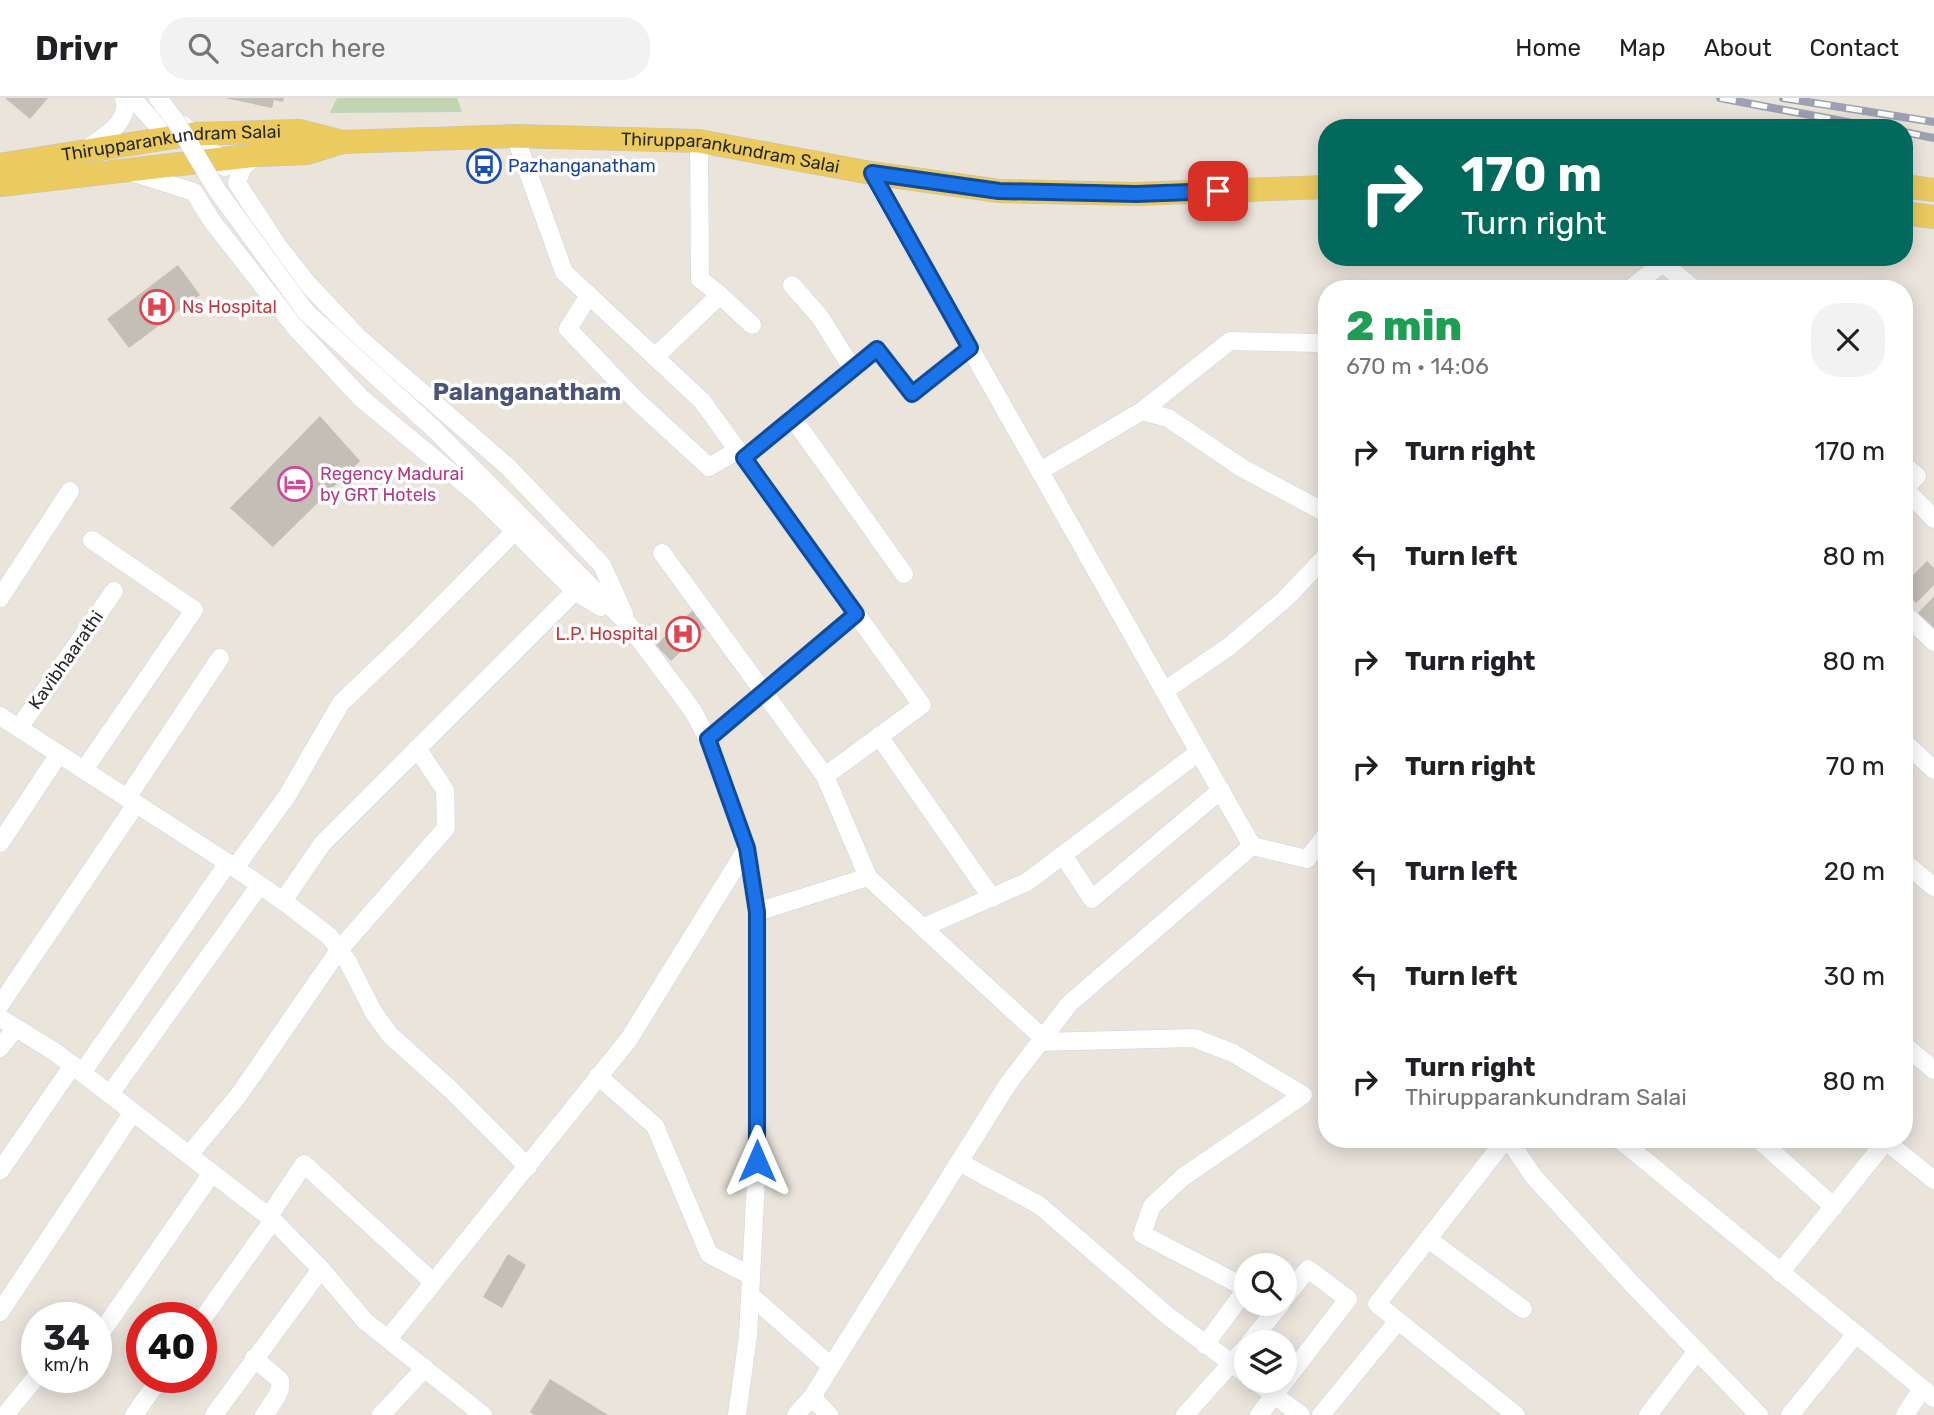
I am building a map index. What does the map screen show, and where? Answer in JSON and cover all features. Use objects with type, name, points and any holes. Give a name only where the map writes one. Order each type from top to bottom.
[{"type":"main road","name":"Thirupparankundram Salai","points":[[0,164],[80,154],[193,134],[299,131],[342,142]]},
{"type":"main road","name":"Thirupparankundram Salai","points":[[0,185],[257,155],[307,153],[342,142],[515,136],[699,141],[872,173],[999,191],[1136,194],[1318,187]]},
{"type":"main road","points":[[1913,187],[1934,190]]},
{"type":"main road","points":[[1913,215],[1934,218]]},
{"type":"street","points":[[80,154],[117,126],[124,117],[124,98]]},
{"type":"street","points":[[132,98],[156,124],[183,125],[220,159],[300,275],[350,328],[507,466],[602,565],[628,624]]},
{"type":"street","points":[[159,98],[217,190],[306,312],[434,429],[628,624],[693,710],[708,739],[747,848],[757,912],[757,1161],[748,1336],[737,1415]]},
{"type":"street","points":[[515,136],[564,272],[702,401],[922,705],[825,776]]},
{"type":"street","points":[[699,141],[700,279],[752,326]]},
{"type":"street","points":[[237,183],[242,168],[257,155]]},
{"type":"street","points":[[126,170],[194,192],[212,221],[295,327],[361,398],[478,495],[575,591],[628,624]]},
{"type":"street","points":[[872,173],[1252,846],[1307,859],[1318,845]]},
{"type":"street","points":[[1641,280],[1659,266]]},
{"type":"street","points":[[1673,266],[1686,280]]},
{"type":"street","points":[[792,285],[820,317],[852,368]]},
{"type":"street","points":[[589,295],[568,329],[637,401],[709,467],[741,454],[877,349],[912,394],[970,348]]},
{"type":"street","points":[[655,357],[720,295]]},
{"type":"street","points":[[1040,471],[1142,411],[1230,341],[1318,343]]},
{"type":"street","points":[[1142,411],[1168,418],[1242,468],[1318,509]]},
{"type":"street","points":[[792,417],[904,574]]},
{"type":"street","points":[[0,598],[70,491]]},
{"type":"street","points":[[1913,498],[1934,519]]},
{"type":"street","points":[[0,1171],[287,796],[341,703],[410,638],[515,531]]},
{"type":"street","points":[[84,770],[194,610],[92,540]]},
{"type":"street","points":[[662,553],[825,776],[868,877],[925,927],[1042,1040],[1194,1038],[1233,1053],[1303,1095],[1183,1177],[1153,1206],[1142,1234],[1234,1282]]},
{"type":"street","points":[[1164,691],[1227,648],[1318,567]]},
{"type":"street","name":"Kavibhaarathi","points":[[19,728],[114,591]]},
{"type":"street","points":[[283,901],[322,844],[575,591]]},
{"type":"street","points":[[708,739],[856,614]]},
{"type":"street","points":[[1913,622],[1934,642]]},
{"type":"street","points":[[0,1005],[132,801],[220,658]]},
{"type":"street","points":[[0,716],[232,866],[329,936],[348,962],[374,1013],[390,1035],[450,1089],[528,1167]]},
{"type":"street","points":[[879,736],[992,898]]},
{"type":"street","points":[[189,1155],[238,1096],[339,950],[446,828],[445,790],[417,748]]},
{"type":"street","points":[[1913,750],[1934,770]]},
{"type":"street","points":[[925,927],[1027,882],[1199,752]]},
{"type":"street","points":[[0,843],[59,754]]},
{"type":"street","points":[[1063,855],[1091,899],[1221,790]]},
{"type":"street","points":[[796,1415],[812,1397],[1008,1084],[1069,1004],[1252,846]]},
{"type":"street","points":[[388,1339],[629,1039],[747,848]]},
{"type":"street","points":[[1913,870],[1934,887]]},
{"type":"street","points":[[757,912],[868,877]]},
{"type":"street","points":[[110,1094],[260,885]]},
{"type":"street","points":[[0,1018],[78,1069],[271,1218],[321,1269],[365,1321],[483,1415]]},
{"type":"street","points":[[0,1048],[16,1028]]},
{"type":"street","points":[[1913,1052],[1934,1070]]},
{"type":"street","points":[[598,1076],[656,1126],[709,1254],[751,1276]]},
{"type":"street","points":[[0,1312],[134,1112]]},
{"type":"street","points":[[1500,1148],[1377,1304],[1516,1415]]},
{"type":"street","points":[[1513,1148],[1534,1177],[1759,1415]]},
{"type":"street","points":[[1630,1148],[1928,1394],[1905,1415]]},
{"type":"street","points":[[1768,1148],[1834,1207]]},
{"type":"street","points":[[1780,1273],[1878,1148]]},
{"type":"street","points":[[1894,1148],[1934,1180]]},
{"type":"street","points":[[959,1161],[1039,1205],[1168,1316],[1234,1365]]},
{"type":"street","points":[[214,1302],[304,1164],[433,1282]]},
{"type":"street","points":[[112,1317],[212,1173]]},
{"type":"street","points":[[1428,1239],[1523,1309]]},
{"type":"street","points":[[214,1415],[321,1269]]},
{"type":"street","points":[[1259,1415],[1348,1299],[1308,1269],[1297,1283]]},
{"type":"street","points":[[750,1295],[831,1366]]},
{"type":"street","points":[[1205,1345],[1234,1305]]},
{"type":"street","points":[[1259,1330],[1271,1316]]},
{"type":"street","points":[[1321,1415],[1398,1321]]},
{"type":"street","points":[[1790,1415],[1856,1334]]},
{"type":"street","points":[[1647,1415],[1697,1351]]},
{"type":"street","points":[[254,1358],[280,1380],[281,1385],[281,1390],[264,1415]]},
{"type":"street","points":[[382,1415],[425,1368]]},
{"type":"street","points":[[1185,1415],[1234,1373]]},
{"type":"street","points":[[5,1415],[23,1393]]},
{"type":"street","points":[[134,1415],[150,1393]]},
{"type":"street","points":[[1271,1393],[1301,1415]]},
{"type":"street","points":[[812,1397],[829,1415]]},
{"type":"green space","points":[[337,98],[457,98],[462,112],[330,113]]},
{"type":"building","points":[[5,98],[48,98],[30,119]]},
{"type":"building","points":[[225,98],[284,98],[283,102],[274,100],[272,108]]},
{"type":"building","points":[[178,265],[200,295],[129,348],[107,319]]},
{"type":"building","name":"Regency Madurai by GRT Hotels","points":[[320,416],[360,461],[273,547],[230,508]]},
{"type":"building","points":[[1927,561],[1934,568],[1934,585],[1916,603],[1913,600],[1913,575]]},
{"type":"building","points":[[1934,596],[1934,628],[1918,613]]},
{"type":"building","points":[[693,610],[708,625],[671,661],[656,645]]},
{"type":"building","points":[[508,1254],[526,1265],[502,1308],[483,1297]]},
{"type":"building","points":[[550,1379],[608,1415],[535,1415],[530,1412]]},
{"type":"railway","points":[[1720,98],[1831,119]]},
{"type":"railway","points":[[1783,98],[1934,122]]},
{"type":"railway","points":[[1913,134],[1934,138]]},
{"type":"place","name":"Pazhanganatham","points":[[484,166]]},
{"type":"place","name":"Ns Hospital","points":[[157,307]]},
{"type":"place","name":"Regency Madurai by GRT Hotels","points":[[295,484]]},
{"type":"place","name":"L.P. Hospital","points":[[683,634]]},
{"type":"district","name":"Palanganatham","points":[[527,392]]},
{"type":"route","points":[[757,1161],[757,912],[747,848],[708,739],[856,614],[744,458],[877,349],[912,394],[970,348],[872,173],[999,191],[1136,194],[1218,191]]}]
